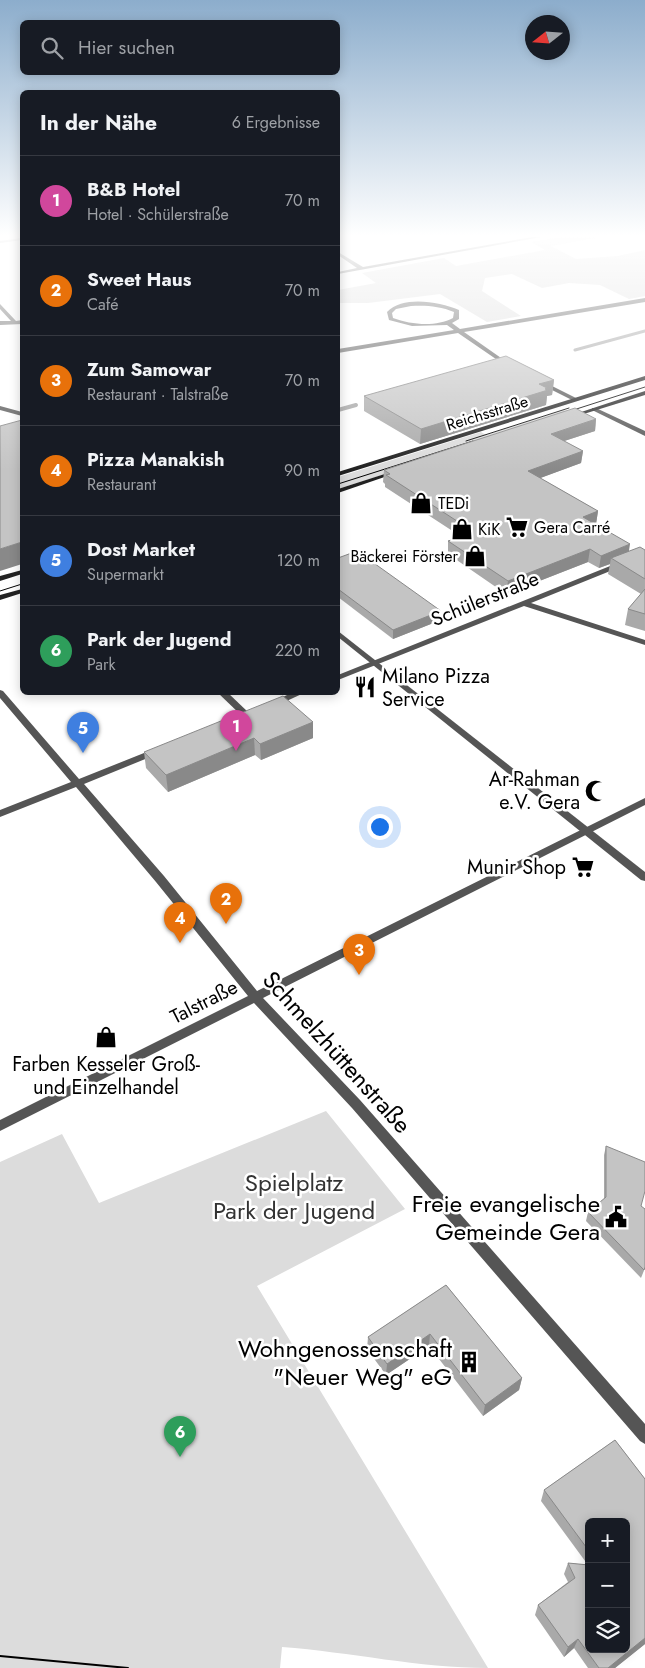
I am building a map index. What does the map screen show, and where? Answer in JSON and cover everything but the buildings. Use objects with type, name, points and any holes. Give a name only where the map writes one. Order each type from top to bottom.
[{"type":"main road","name":"Reichsstraße","points":[[340,473],[645,378]]},
{"type":"main road","points":[[562,419],[645,393]]},
{"type":"main road","points":[[576,400],[594,409]]},
{"type":"main road","points":[[340,490],[401,471]]},
{"type":"main road","points":[[0,579],[20,573]]},
{"type":"main road","points":[[0,598],[20,592]]},
{"type":"street","points":[[8,315],[14,321]]},
{"type":"street","points":[[390,315],[392,319],[410,325],[426,326],[448,323],[456,320],[457,315]]},
{"type":"street","points":[[340,351],[553,315]]},
{"type":"street","points":[[0,323],[20,322]]},
{"type":"street","points":[[448,323],[516,369]]},
{"type":"street","points":[[532,377],[576,400]]},
{"type":"street","points":[[0,408],[20,413]]},
{"type":"street","points":[[594,409],[645,434]]},
{"type":"street","name":"Schülerstraße","points":[[340,677],[645,554]]},
{"type":"street","points":[[522,603],[645,643]]},
{"type":"street","points":[[340,635],[645,877]]},
{"type":"street","name":"Schmelzhüttenstraße","points":[[0,693],[160,879],[255,997],[356,1104],[645,1436]]},
{"type":"street","points":[[225,695],[250,714],[295,695]]},
{"type":"street","points":[[0,814],[168,746]]},
{"type":"street","name":"Talstraße","points":[[0,1126],[645,801]]},
{"type":"green space","points":[[475,315],[521,316],[487,322]]},
{"type":"green space","points":[[564,410],[569,412],[523,430],[340,488],[340,476],[481,432],[486,435]]},
{"type":"green space","name":"Spielplatz Park der Jugend","points":[[326,1111],[405,1209],[257,1286],[488,1668],[410,1663],[282,1647],[280,1668],[0,1668],[0,1162],[62,1134],[99,1203]]},
{"type":"waterway","points":[[575,350],[645,331]]},
{"type":"waterway","points":[[340,409],[356,405]]},
{"type":"tram line","points":[[564,413],[645,387]]},
{"type":"tram line","points":[[466,441],[569,408]]},
{"type":"tram line","points":[[340,483],[473,441]]},
{"type":"tram line","points":[[0,591],[20,585]]},
{"type":"tram line","points":[[0,1656],[128,1668]]},
{"type":"place","name":"TEDi","points":[[421,503]]},
{"type":"place","name":"Gera Carré","points":[[517,527]]},
{"type":"place","name":"KiK","points":[[462,529]]},
{"type":"place","name":"Bäckerei Förster","points":[[475,556]]},
{"type":"place","name":"Milano Pizza Service","points":[[365,687]]},
{"type":"place","name":"B&B Hotel","points":[[236,751]]},
{"type":"place","name":"Dost Market","points":[[83,753]]},
{"type":"place","name":"Ar-Rahman e.V. Gera","points":[[596,791]]},
{"type":"place","name":"Munir Shop","points":[[583,867]]},
{"type":"place","name":"Sweet Haus","points":[[226,924]]},
{"type":"place","name":"Pizza Manakish","points":[[180,943]]},
{"type":"place","name":"Zum Samowar","points":[[359,975]]},
{"type":"place","name":"Farben Kesseler Groß- und Einzelhandel","points":[[106,1037]]},
{"type":"place","name":"Freie evangelische Gemeinde Gera","points":[[616,1217]]},
{"type":"place","name":"Wohngenossenschaft \"Neuer Weg\" eG","points":[[469,1362]]},
{"type":"place","name":"Park der Jugend","points":[[180,1457]]}]
